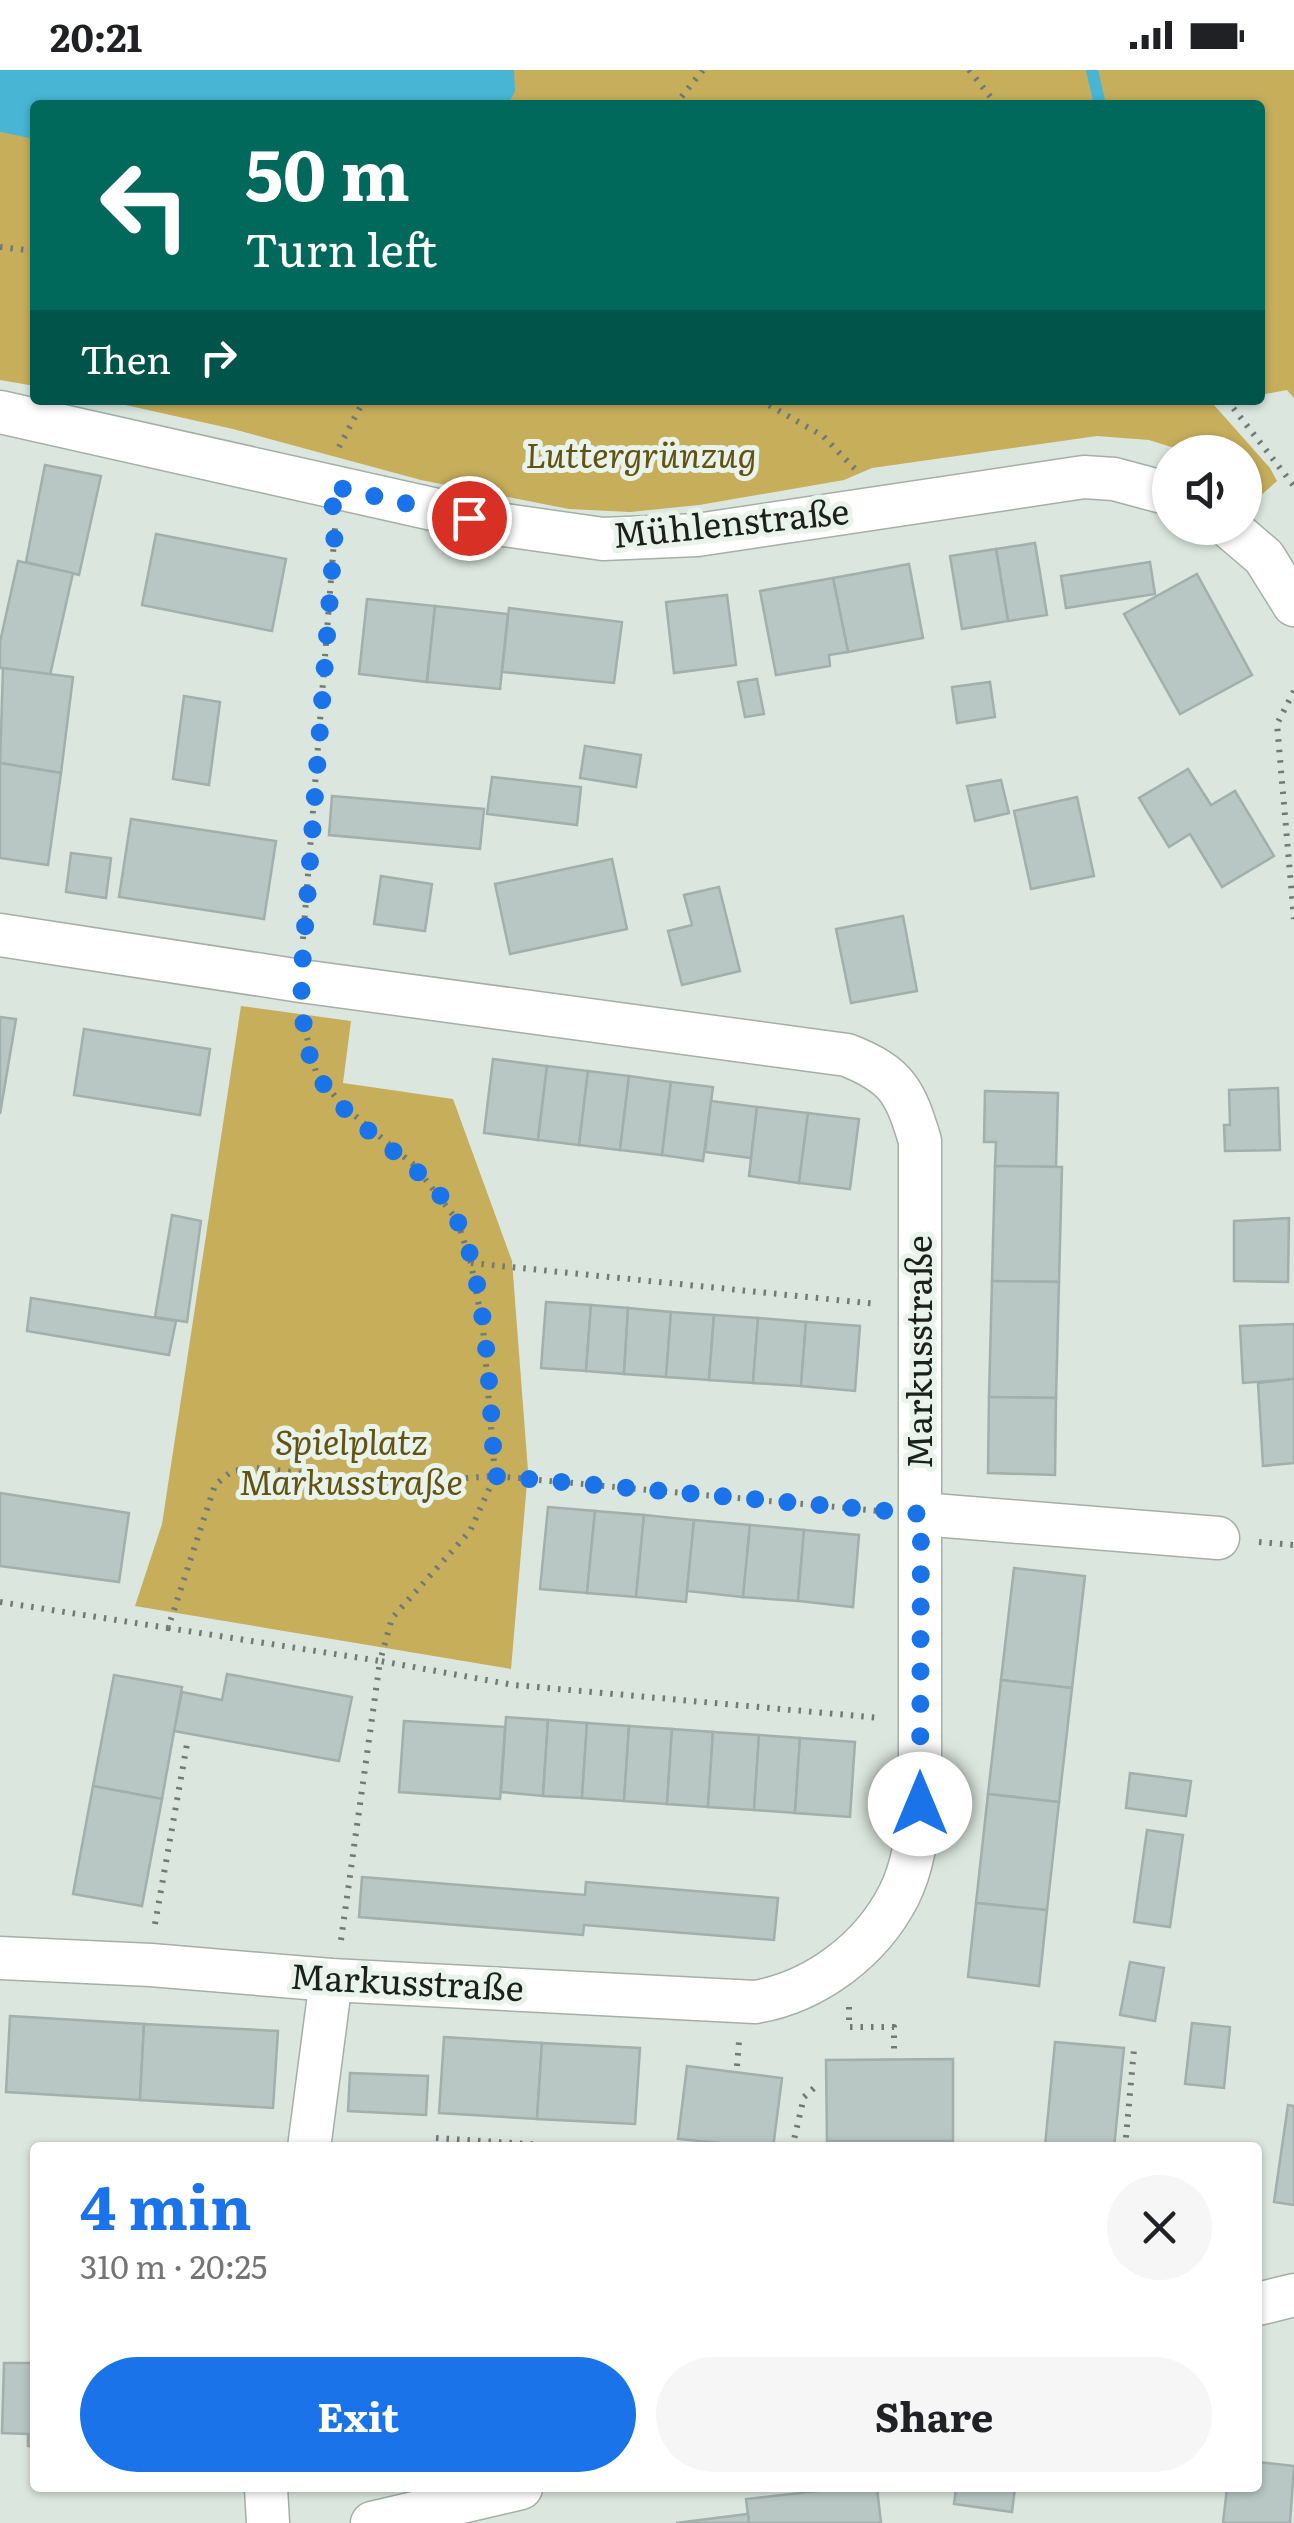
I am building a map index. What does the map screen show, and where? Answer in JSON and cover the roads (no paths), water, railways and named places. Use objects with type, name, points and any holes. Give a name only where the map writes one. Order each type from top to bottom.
[{"type":"street","name":"Mühlenstraße","points":[[0,412],[504,526],[632,541],[696,535],[1084,477],[1114,478],[1152,489]]},
{"type":"street","points":[[1250,545],[1264,557],[1294,604]]},
{"type":"street","name":"Markusstraße","points":[[0,935],[301,981],[847,1055],[880,1068],[907,1097],[920,1141],[921,1514],[916,1844],[899,1895],[871,1932],[833,1971],[780,1998],[754,2002],[0,1958]]},
{"type":"street","points":[[921,1514],[1218,1538]]},
{"type":"street","points":[[310,2142],[332,1980]]},
{"type":"street","points":[[1262,2303],[1294,2295]]},
{"type":"street","points":[[266,2492],[268,2523]]},
{"type":"street","points":[[372,2523],[503,2492]]},
{"type":"water","points":[[0,70],[514,70],[515,91],[510,100],[30,100],[30,138],[0,132]]},
{"type":"waterway","points":[[1092,70],[1099,100]]},
{"type":"park label","name":"Luttergrünzug","points":[[641,456]]},
{"type":"park label","name":"Spielplatz Markusstraße","points":[[351,1463]]}]
